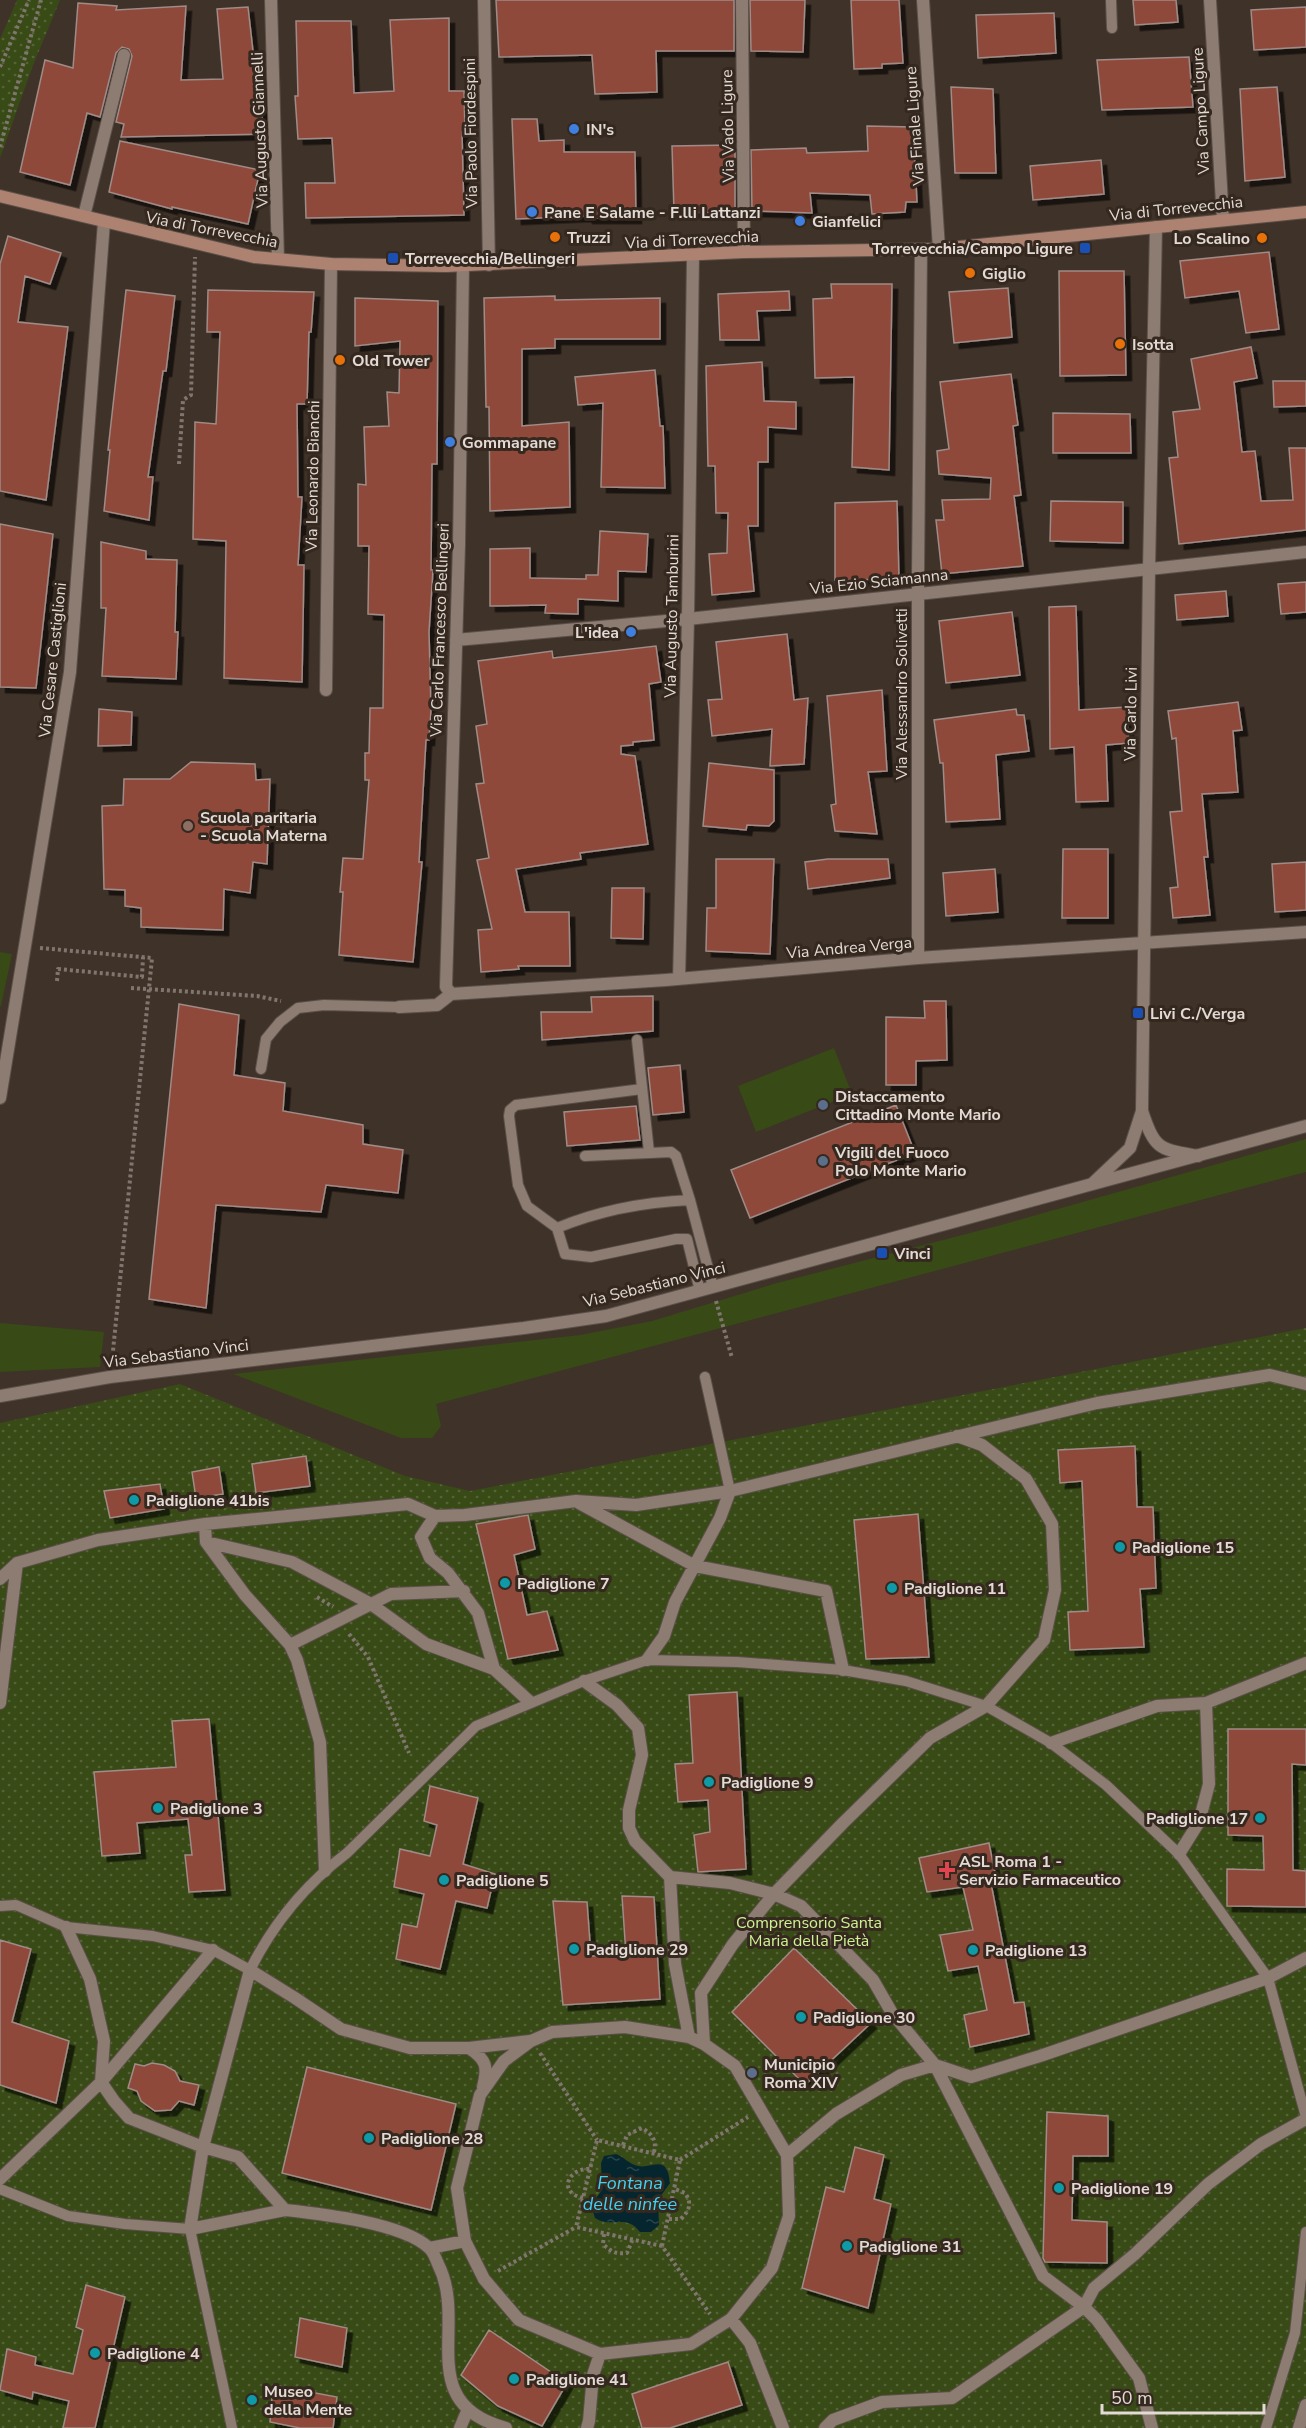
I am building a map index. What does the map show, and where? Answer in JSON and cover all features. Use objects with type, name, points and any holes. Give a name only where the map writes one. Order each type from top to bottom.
[{"type":"main road","name":"Via di Torrevecchia","points":[[0,196],[235,253],[331,264],[463,266],[744,252],[939,249],[1306,212]]},
{"type":"street","name":"Via Augusto Giannelli","points":[[271,0],[278,259]]},
{"type":"street","name":"Via Paolo Fiordespini","points":[[484,0],[489,265]]},
{"type":"street","name":"Via Vado Ligure","points":[[742,0],[744,252]]},
{"type":"street","name":"Via Finale Ligure","points":[[923,0],[939,249]]},
{"type":"street","name":"Via Campo Ligure","points":[[1210,0],[1223,220]]},
{"type":"street","points":[[84,216],[124,56]]},
{"type":"street","name":"Via Cesare Castiglioni","points":[[0,1098],[5,1047],[70,672],[104,222]]},
{"type":"street","name":"Via Carlo Livi","points":[[1093,1184],[1130,1148],[1142,1111],[1156,227]]},
{"type":"street","name":"Via Alessandro Solivetti","points":[[918,958],[921,250]]},
{"type":"street","name":"Via Augusto Tamburini","points":[[679,979],[688,619],[693,255]]},
{"type":"street","name":"Via Leonardo Bianchi","points":[[326,690],[331,264]]},
{"type":"street","name":"Via Carlo Francesco Bellingeri","points":[[451,994],[446,987],[456,640],[463,266]]},
{"type":"street","name":"Via Ezio Sciamanna","points":[[456,640],[688,619],[1306,552]]},
{"type":"street","name":"Via Andrea Verga","points":[[399,1007],[437,1005],[451,994],[679,979],[918,958],[1306,932]]},
{"type":"street","name":"Via Sebastiano Vinci","points":[[1142,1111],[1150,1134],[1164,1150],[1198,1156]]},
{"type":"street","name":"Via Sebastiano Vinci","points":[[0,1396],[110,1377],[525,1328],[606,1316],[1306,1126]]},
{"type":"street","points":[[0,1579],[17,1563],[98,1540],[205,1524],[408,1504],[435,1516],[465,1515],[576,1501],[636,1505],[730,1491],[1097,1403],[1270,1375],[1306,1384]]},
{"type":"street","points":[[704,2044],[701,1993],[734,1944],[774,1894],[930,1738],[986,1706],[1044,1640],[1055,1590],[1052,1524],[1026,1479],[982,1445],[955,1436]]},
{"type":"street","points":[[647,1660],[664,1636],[675,1602],[720,1518],[730,1491]]},
{"type":"street","points":[[576,1501],[695,1566],[826,1591],[843,1670]]},
{"type":"street","points":[[435,1516],[422,1537],[430,1558],[464,1591],[478,1613],[494,1669]]},
{"type":"street","points":[[205,1524],[206,1542],[245,1595],[290,1645],[297,1660],[320,1742],[325,1871]]},
{"type":"street","points":[[206,1542],[292,1562],[371,1604],[426,1644],[494,1669],[530,1702]]},
{"type":"street","points":[[0,1703],[17,1563]]},
{"type":"street","points":[[290,1645],[391,1594],[464,1591]]},
{"type":"street","points":[[1051,1743],[1157,1706],[1206,1703],[1306,1663]]},
{"type":"street","points":[[584,1681],[616,1706],[638,1728],[642,1755],[629,1810],[628,1828],[635,1841],[670,1877],[730,1883],[774,1894],[801,1906],[873,1980],[892,2013],[935,2065],[1043,2276],[1084,2307],[1097,2320],[1140,2378],[1152,2428]]},
{"type":"street","points":[[1179,1854],[1199,1822],[1209,1784],[1206,1703]]},
{"type":"street","points":[[670,1877],[675,1964],[688,2037]]},
{"type":"street","points":[[66,1927],[90,1979],[104,2041],[101,2082],[129,2118],[203,2147],[238,2157],[285,2210]]},
{"type":"street","points":[[0,2180],[101,2082],[213,1950]]},
{"type":"street","points":[[787,2155],[845,2108],[901,2075],[935,2065],[971,2077],[1040,2056],[1268,1978],[1306,1958]]},
{"type":"street","points":[[506,2428],[493,2424],[468,2409],[453,2390],[447,2364],[449,2311],[446,2278],[430,2248],[399,2231],[330,2215],[285,2210],[190,2229],[203,2147],[250,1970],[341,2029],[410,2048],[469,2048],[531,2041]]},
{"type":"street","points":[[469,2048],[484,2061],[487,2071],[480,2095],[457,2188],[465,2241],[484,2279],[519,2320],[600,2354],[691,2344],[731,2319],[772,2268],[789,2216],[787,2155],[735,2066],[704,2044],[688,2037],[626,2027],[552,2032],[531,2041],[504,2061],[480,2095]]},
{"type":"street","points":[[825,2428],[833,2420],[882,2402],[952,2398],[1084,2307],[1094,2288],[1136,2254],[1208,2184],[1261,2144],[1306,2118]]},
{"type":"street","points":[[430,2248],[465,2241]]},
{"type":"street","points":[[731,2319],[750,2343],[783,2428]]},
{"type":"street","points":[[587,2428],[593,2375],[600,2354]]},
{"type":"street","points":[[1299,2428],[1306,2405]]},
{"type":"street","points":[[460,2428],[468,2409]]},
{"type":"lane","points":[[1111,0],[1112,28]]},
{"type":"lane","points":[[261,1069],[266,1040],[280,1022],[298,1008],[324,1005],[399,1007]]},
{"type":"lane","points":[[637,1040],[649,1152]]},
{"type":"lane","points":[[642,1089],[516,1105],[510,1110],[508,1116],[518,1185],[527,1206],[557,1228],[565,1254],[591,1257],[676,1239],[687,1239],[707,1289]]},
{"type":"lane","points":[[585,1156],[649,1152],[671,1152],[676,1156],[690,1200],[707,1289]]},
{"type":"lane","points":[[557,1228],[591,1216],[666,1201],[690,1200]]},
{"type":"lane","points":[[705,1377],[730,1491]]},
{"type":"lane","points":[[0,1906],[16,1905],[66,1927],[153,1936],[213,1950],[250,1970],[264,1942],[294,1902],[476,1726],[584,1681],[647,1660],[737,1662],[843,1670],[906,1681],[986,1706],[1051,1743],[1106,1785],[1179,1854],[1268,1978],[1306,2118]]},
{"type":"lane","points":[[0,2189],[68,2216],[125,2224],[190,2229],[232,2428]]},
{"type":"lane","points":[[1266,2428],[1295,2333],[1306,2232]]},
{"type":"path","points":[[0,67],[29,0]]},
{"type":"path","points":[[0,147],[41,0]]},
{"type":"path","points":[[179,465],[183,400],[190,395],[196,244]]},
{"type":"path","points":[[37,948],[152,958],[110,1377]]},
{"type":"path","points":[[57,981],[58,969],[142,977],[143,957]]},
{"type":"path","points":[[130,988],[257,996],[298,1008]]},
{"type":"path","points":[[707,1289],[732,1358]]},
{"type":"path","points":[[317,1597],[336,1609]]},
{"type":"path","points":[[345,1626],[368,1657],[409,1753]]},
{"type":"path","points":[[531,2041],[597,2140],[680,2160]]},
{"type":"path","points":[[662,2246],[680,2160],[760,2110]]},
{"type":"path","points":[[623,2145],[627,2134],[642,2128],[654,2139],[656,2145],[654,2152]]},
{"type":"path","points":[[576,2227],[597,2140]]},
{"type":"path","points":[[583,2198],[575,2197],[570,2191],[568,2182],[571,2175],[580,2169],[590,2169]]},
{"type":"path","points":[[669,2219],[681,2219],[689,2211],[690,2200],[685,2193],[675,2189]]},
{"type":"path","points":[[484,2279],[576,2227],[662,2246],[719,2326]]},
{"type":"path","points":[[604,2234],[603,2244],[610,2251],[618,2254],[627,2253],[632,2241]]},
{"type":"green space","points":[[17,0],[60,0],[32,68],[0,158],[0,39]]},
{"type":"green space","points":[[0,952],[12,954],[1,1006],[0,1006]]},
{"type":"green space","points":[[834,1048],[852,1094],[756,1132],[738,1086]]},
{"type":"green space","points":[[1306,1139],[1306,1172],[436,1404],[441,1426],[432,1438],[401,1438],[233,1374],[580,1335],[652,1321],[777,1283],[1001,1225]]},
{"type":"green space","points":[[0,1323],[104,1332],[100,1367],[0,1372]]},
{"type":"green space","name":"Comprensorio Santa Maria della Pietà","points":[[1306,1328],[1306,2428],[0,2428],[0,1423],[180,1384],[405,1476],[470,1491]]},
{"type":"water","name":"Fontana delle ninfee","points":[[616,2154],[638,2166],[658,2164],[666,2168],[670,2183],[658,2200],[659,2225],[651,2232],[640,2232],[629,2223],[607,2222],[595,2218],[591,2205],[602,2190],[601,2163],[604,2156]]},
{"type":"building","points":[[496,0],[734,0],[734,51],[656,51],[657,92],[595,94],[592,55],[499,57]]},
{"type":"building","points":[[750,0],[805,0],[803,52],[751,51]]},
{"type":"building","points":[[851,0],[899,0],[903,63],[882,64],[882,68],[854,69]]},
{"type":"building","points":[[1133,0],[1176,0],[1178,22],[1135,25]]},
{"type":"building","points":[[78,3],[117,6],[116,10],[186,6],[181,80],[223,79],[217,9],[248,7],[256,78],[260,78],[263,134],[121,137],[124,124],[116,122],[132,56],[129,49],[122,47],[116,53],[100,117],[87,113],[70,185],[20,172],[45,60],[73,68]]},
{"type":"building","points":[[1306,7],[1306,47],[1254,50],[1251,10]]},
{"type":"building","points":[[1054,13],[1056,53],[978,58],[976,15]]},
{"type":"building","points":[[449,18],[449,91],[464,91],[465,132],[462,132],[464,215],[306,218],[305,183],[335,183],[332,138],[298,139],[295,96],[298,96],[296,21],[351,21],[354,93],[394,91],[390,20]]},
{"type":"building","points":[[1189,57],[1193,107],[1102,110],[1097,60]]},
{"type":"building","points":[[951,87],[993,89],[996,173],[955,173]]},
{"type":"building","points":[[1277,87],[1285,177],[1245,181],[1240,89]]},
{"type":"building","points":[[512,119],[537,119],[539,141],[564,140],[564,152],[635,152],[636,218],[587,218],[587,216],[516,219]]},
{"type":"building","points":[[867,126],[913,127],[917,202],[906,202],[905,212],[872,214],[870,195],[810,193],[812,213],[752,211],[751,150],[806,148],[807,153],[868,151]]},
{"type":"building","points":[[120,141],[260,170],[248,224],[172,207],[172,209],[109,192]]},
{"type":"building","points":[[731,145],[731,150],[735,150],[735,210],[732,210],[732,213],[674,212],[672,146]]},
{"type":"building","points":[[1101,160],[1104,194],[1033,200],[1030,166]]},
{"type":"building","points":[[8,236],[61,253],[50,284],[25,276],[18,322],[68,327],[46,500],[0,491],[0,264]]},
{"type":"building","points":[[1269,252],[1279,329],[1246,333],[1239,291],[1185,298],[1180,261]]},
{"type":"building","points":[[1059,271],[1124,271],[1126,375],[1060,376]]},
{"type":"building","points":[[831,284],[892,284],[889,470],[852,467],[854,377],[815,378],[813,299],[832,298]]},
{"type":"building","points":[[1008,288],[1012,337],[954,343],[949,292]]},
{"type":"building","points":[[126,290],[175,296],[166,371],[163,371],[148,477],[153,477],[149,520],[104,511],[110,450],[108,450]]},
{"type":"building","points":[[208,290],[314,292],[311,332],[309,332],[307,404],[297,404],[298,497],[302,497],[298,565],[304,565],[302,682],[224,678],[226,541],[193,539],[195,422],[216,424],[220,332],[207,332]]},
{"type":"building","points":[[789,291],[790,310],[757,311],[759,340],[720,340],[718,294]]},
{"type":"building","points":[[555,296],[555,300],[660,298],[660,339],[555,339],[555,348],[522,349],[522,426],[569,422],[570,507],[490,511],[489,407],[486,407],[484,298]]},
{"type":"building","points":[[355,298],[438,301],[437,464],[432,464],[431,570],[433,570],[429,632],[431,710],[429,740],[426,740],[419,862],[422,862],[413,962],[339,955],[343,858],[363,859],[369,780],[365,780],[365,753],[369,753],[370,708],[383,708],[384,615],[368,614],[369,546],[358,546],[358,484],[366,485],[364,427],[389,426],[387,392],[399,393],[400,341],[355,346]]},
{"type":"building","points":[[1251,347],[1257,378],[1234,382],[1242,452],[1255,451],[1261,501],[1293,500],[1289,448],[1306,448],[1306,530],[1179,544],[1169,458],[1178,457],[1173,412],[1200,409],[1191,359]]},
{"type":"building","points":[[762,362],[764,401],[796,402],[796,429],[768,427],[768,462],[758,462],[758,526],[748,526],[754,591],[712,595],[709,554],[727,553],[728,513],[716,513],[715,466],[708,466],[706,366]]},
{"type":"building","points":[[655,370],[660,426],[663,426],[665,488],[601,487],[603,403],[578,405],[575,377]]},
{"type":"building","points":[[1011,374],[1018,425],[1013,426],[1021,495],[1014,496],[1023,566],[942,574],[936,520],[944,520],[942,500],[990,499],[991,478],[939,474],[937,451],[949,449],[940,382]]},
{"type":"building","points":[[1273,381],[1306,381],[1306,406],[1274,407]]},
{"type":"building","points":[[1053,413],[1130,414],[1131,453],[1053,453]]},
{"type":"building","points":[[897,501],[899,579],[835,580],[835,503]]},
{"type":"building","points":[[1051,501],[1123,502],[1123,543],[1050,541]]},
{"type":"building","points":[[0,524],[53,534],[36,688],[0,687]]},
{"type":"building","points":[[600,531],[648,534],[646,572],[618,571],[618,601],[578,599],[578,614],[545,613],[546,605],[490,606],[490,549],[530,548],[530,578],[586,579],[586,575],[598,575]]},
{"type":"building","points":[[101,542],[146,551],[146,559],[177,560],[176,679],[102,676],[106,608],[101,608]]},
{"type":"building","points":[[1306,582],[1306,612],[1281,614],[1278,584]]},
{"type":"building","points":[[1226,591],[1228,616],[1177,620],[1175,595]]},
{"type":"building","points":[[1076,606],[1079,710],[1126,707],[1129,743],[1106,745],[1108,801],[1076,802],[1074,747],[1050,749],[1049,607]]},
{"type":"building","points":[[1012,612],[1020,675],[946,683],[939,621]]},
{"type":"building","points":[[787,634],[794,700],[808,698],[804,764],[770,766],[772,729],[712,736],[708,700],[722,699],[716,642]]},
{"type":"building","points":[[656,646],[661,682],[649,684],[654,740],[621,746],[621,754],[635,756],[648,844],[580,853],[581,859],[516,869],[525,912],[569,912],[570,966],[518,966],[519,969],[481,972],[478,930],[492,929],[477,860],[489,858],[476,784],[484,783],[476,726],[487,724],[478,661],[552,651],[553,658]]},
{"type":"building","points":[[882,690],[887,771],[868,772],[877,834],[835,831],[831,805],[836,804],[827,696]]},
{"type":"building","points":[[1238,702],[1242,730],[1233,731],[1238,792],[1202,794],[1208,857],[1204,857],[1210,915],[1173,918],[1170,888],[1178,887],[1170,812],[1182,811],[1176,738],[1172,739],[1168,711]]},
{"type":"building","points":[[99,709],[132,712],[131,745],[98,746]]},
{"type":"building","points":[[1016,709],[1017,715],[1024,715],[1029,751],[996,755],[1000,819],[946,822],[943,763],[940,763],[934,720]]},
{"type":"building","points":[[191,762],[255,764],[256,780],[270,779],[267,864],[253,862],[250,893],[224,889],[223,930],[141,927],[141,908],[125,906],[125,890],[104,889],[102,806],[123,805],[124,779],[170,779]]},
{"type":"building","points":[[709,763],[774,770],[774,821],[769,826],[747,825],[746,830],[703,826]]},
{"type":"building","points":[[1063,849],[1108,849],[1108,918],[1062,918]]},
{"type":"building","points":[[716,859],[774,859],[770,954],[706,951],[707,908],[716,908]]},
{"type":"building","points":[[828,859],[888,859],[890,878],[808,889],[805,862]]},
{"type":"building","points":[[1306,862],[1306,910],[1275,912],[1272,864]]},
{"type":"building","points":[[995,869],[998,912],[946,916],[943,873]]},
{"type":"building","points":[[612,888],[644,888],[643,939],[611,938]]},
{"type":"building","points":[[653,996],[653,1031],[542,1040],[541,1012],[592,1012],[591,997]]},
{"type":"building","points":[[924,1001],[946,1001],[947,1060],[916,1061],[916,1085],[886,1085],[886,1017],[925,1018]]},
{"type":"building","points":[[179,1004],[239,1015],[234,1075],[285,1083],[283,1111],[363,1125],[363,1144],[403,1150],[398,1193],[326,1185],[321,1212],[216,1205],[206,1308],[149,1299]]},
{"type":"building","points":[[680,1065],[684,1112],[653,1115],[648,1068]]},
{"type":"building","name":"Vigili del Fuoco Polo Monte Mario","points":[[896,1105],[915,1153],[750,1218],[731,1170]]},
{"type":"building","points":[[636,1106],[640,1140],[567,1146],[564,1112]]},
{"type":"building","name":"Padiglione 15","points":[[1135,1446],[1137,1507],[1153,1507],[1156,1588],[1140,1589],[1144,1647],[1070,1650],[1068,1612],[1088,1611],[1082,1481],[1060,1483],[1058,1450]]},
{"type":"building","points":[[306,1456],[310,1486],[256,1493],[252,1464]]},
{"type":"building","points":[[219,1467],[223,1494],[196,1498],[192,1472]]},
{"type":"building","name":"Padiglione 41bis","points":[[160,1484],[164,1509],[110,1518],[104,1491]]},
{"type":"building","name":"Padiglione 11","points":[[918,1514],[929,1657],[866,1659],[854,1520]]},
{"type":"building","name":"Padiglione 7","points":[[528,1515],[535,1549],[514,1555],[527,1615],[547,1611],[558,1650],[508,1659],[476,1524]]},
{"type":"building","name":"Padiglione 9","points":[[737,1692],[746,1869],[698,1872],[694,1835],[710,1832],[708,1800],[678,1802],[675,1764],[693,1763],[689,1695]]},
{"type":"building","name":"Padiglione 3","points":[[209,1719],[225,1890],[189,1892],[185,1855],[192,1855],[188,1819],[137,1823],[140,1853],[102,1856],[94,1772],[176,1767],[172,1721]]},
{"type":"building","name":"Padiglione 17","points":[[1228,1729],[1306,1729],[1306,1765],[1292,1764],[1293,1870],[1306,1871],[1306,1907],[1227,1906],[1227,1869],[1264,1870],[1263,1836],[1228,1835]]},
{"type":"building","name":"Padiglione 5","points":[[430,1786],[478,1798],[463,1864],[495,1874],[487,1908],[456,1901],[440,1969],[396,1959],[402,1924],[417,1927],[424,1894],[394,1887],[400,1849],[430,1856],[437,1825],[424,1821]]},
{"type":"building","name":"Padiglione 13","points":[[989,1843],[996,1878],[990,1878],[1014,2003],[1024,2002],[1029,2034],[970,2047],[964,2015],[987,2010],[978,1966],[948,1971],[940,1935],[973,1930],[963,1887],[927,1892],[919,1858]]},
{"type":"building","name":"Padiglione 29","points":[[622,1896],[654,1897],[660,1999],[563,2005],[553,1901],[587,1902],[591,1956],[626,1955]]},
{"type":"building","points":[[0,1940],[31,1949],[12,2022],[69,2041],[56,2103],[0,2085]]},
{"type":"building","name":"Padiglione 30","points":[[794,1948],[871,2023],[805,2085],[732,2012]]},
{"type":"building","points":[[152,2063],[164,2065],[175,2071],[180,2081],[199,2085],[194,2105],[179,2101],[171,2110],[155,2111],[141,2101],[137,2091],[128,2088],[135,2064],[144,2066]]},
{"type":"building","name":"Padiglione 28","points":[[307,2067],[456,2104],[431,2210],[282,2173]]},
{"type":"building","name":"Padiglione 19","points":[[1047,2112],[1108,2116],[1108,2156],[1073,2156],[1072,2220],[1107,2222],[1107,2263],[1045,2262],[1043,2258]]},
{"type":"building","name":"Padiglione 31","points":[[855,2147],[884,2155],[874,2199],[891,2204],[868,2308],[802,2288],[826,2187],[844,2192]]},
{"type":"building","name":"Padiglione 4","points":[[86,2285],[125,2297],[95,2428],[63,2428],[69,2401],[33,2392],[32,2399],[0,2390],[7,2349],[36,2357],[35,2365],[73,2374],[83,2330],[76,2327]]},
{"type":"building","points":[[300,2318],[347,2328],[342,2367],[295,2357]]},
{"type":"building","name":"Padiglione 41","points":[[489,2330],[567,2383],[542,2426],[498,2406],[461,2375]]},
{"type":"building","points":[[728,2362],[742,2405],[670,2428],[642,2428],[632,2394]]},
{"type":"building","points":[[273,2385],[337,2397],[333,2428],[300,2428],[270,2422]]},
{"type":"place","name":"IN's","points":[[574,129]]},
{"type":"place","name":"Pane E Salame - F.lli Lattanzi","points":[[532,212]]},
{"type":"place","name":"Gianfelici","points":[[800,221]]},
{"type":"place","name":"Truzzi","points":[[555,237]]},
{"type":"place","name":"Lo Scalino","points":[[1262,238]]},
{"type":"place","name":"Torrevecchia/Campo Ligure","points":[[1085,248]]},
{"type":"place","name":"Torrevecchia/Bellingeri","points":[[393,258]]},
{"type":"place","name":"Giglio","points":[[970,273]]},
{"type":"place","name":"Isotta","points":[[1120,344]]},
{"type":"place","name":"Old Tower","points":[[340,360]]},
{"type":"place","name":"Gommapane","points":[[450,442]]},
{"type":"place","name":"L'idea","points":[[631,632]]},
{"type":"place","name":"Scuola paritaria - Scuola Materna","points":[[188,826]]},
{"type":"place","name":"Livi C./Verga","points":[[1138,1013]]},
{"type":"place","name":"Distaccamento Cittadino Monte Mario","points":[[823,1105]]},
{"type":"place","name":"Vigili del Fuoco Polo Monte Mario","points":[[823,1161]]},
{"type":"place","name":"Vinci","points":[[882,1253]]},
{"type":"place","name":"Padiglione 41bis","points":[[134,1500]]},
{"type":"place","name":"Padiglione 15","points":[[1120,1547]]},
{"type":"place","name":"Padiglione 7","points":[[505,1583]]},
{"type":"place","name":"Padiglione 11","points":[[892,1588]]},
{"type":"place","name":"Padiglione 9","points":[[709,1782]]},
{"type":"place","name":"Padiglione 3","points":[[158,1808]]},
{"type":"place","name":"Padiglione 17","points":[[1260,1818]]},
{"type":"place","name":"ASL Roma 1 - Servizio Farmaceutico","points":[[947,1870]]},
{"type":"place","name":"Padiglione 5","points":[[444,1880]]},
{"type":"place","name":"Padiglione 29","points":[[574,1949]]},
{"type":"place","name":"Padiglione 13","points":[[973,1950]]},
{"type":"place","name":"Padiglione 30","points":[[801,2017]]},
{"type":"place","name":"Municipio Roma XIV","points":[[752,2073]]},
{"type":"place","name":"Padiglione 28","points":[[369,2138]]},
{"type":"place","name":"Padiglione 19","points":[[1059,2188]]},
{"type":"place","name":"Padiglione 31","points":[[847,2246]]},
{"type":"place","name":"Padiglione 4","points":[[95,2353]]},
{"type":"place","name":"Padiglione 41","points":[[514,2379]]},
{"type":"place","name":"Museo della Mente","points":[[252,2400]]}]
